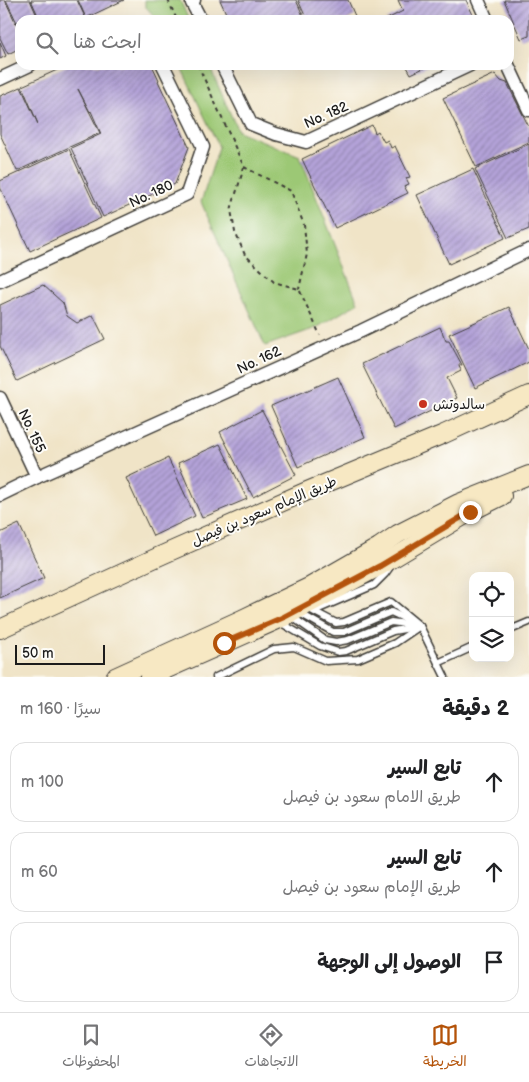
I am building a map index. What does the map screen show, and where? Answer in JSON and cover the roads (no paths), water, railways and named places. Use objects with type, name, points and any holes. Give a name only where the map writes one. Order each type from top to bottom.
[{"type":"main road","name":"طريق الإمام سعود بن فيصل","points":[[0,629],[162,555],[305,492],[444,434],[529,395]]},
{"type":"main road","points":[[115,677],[242,620],[311,586],[398,534],[460,503],[529,475]]},
{"type":"main road","points":[[149,677],[231,644],[284,617],[380,566],[470,512],[529,483]]},
{"type":"street","points":[[194,0],[192,2],[198,15]]},
{"type":"street","points":[[478,0],[485,15]]},
{"type":"street","points":[[0,78],[18,70]]},
{"type":"street","name":"No. 180","points":[[0,281],[187,194],[203,147],[165,70]]},
{"type":"street","name":"No. 182","points":[[224,70],[251,124],[276,134],[306,142],[459,70]]},
{"type":"street","points":[[510,70],[529,110]]},
{"type":"street","name":"No. 162","points":[[0,495],[361,331],[529,250]]},
{"type":"street","name":"No. 155","points":[[0,398],[37,477]]},
{"type":"lane","points":[[176,673],[231,644],[374,585],[400,554]]},
{"type":"lane","points":[[313,611],[336,623],[344,622],[391,602],[420,626],[444,677]]},
{"type":"lane","points":[[303,615],[333,632],[344,632],[391,612],[420,626]]},
{"type":"lane","points":[[295,619],[325,640],[336,642],[348,640],[391,622],[420,626]]},
{"type":"lane","points":[[514,628],[529,622]]},
{"type":"lane","points":[[283,624],[320,646],[338,652],[346,651],[392,631],[420,626]]},
{"type":"lane","points":[[216,677],[274,649],[294,647],[326,661],[358,659],[394,643],[420,626]]},
{"type":"lane","points":[[438,663],[469,649]]},
{"type":"place","name":"سالدوتش","points":[[423,404]]}]
